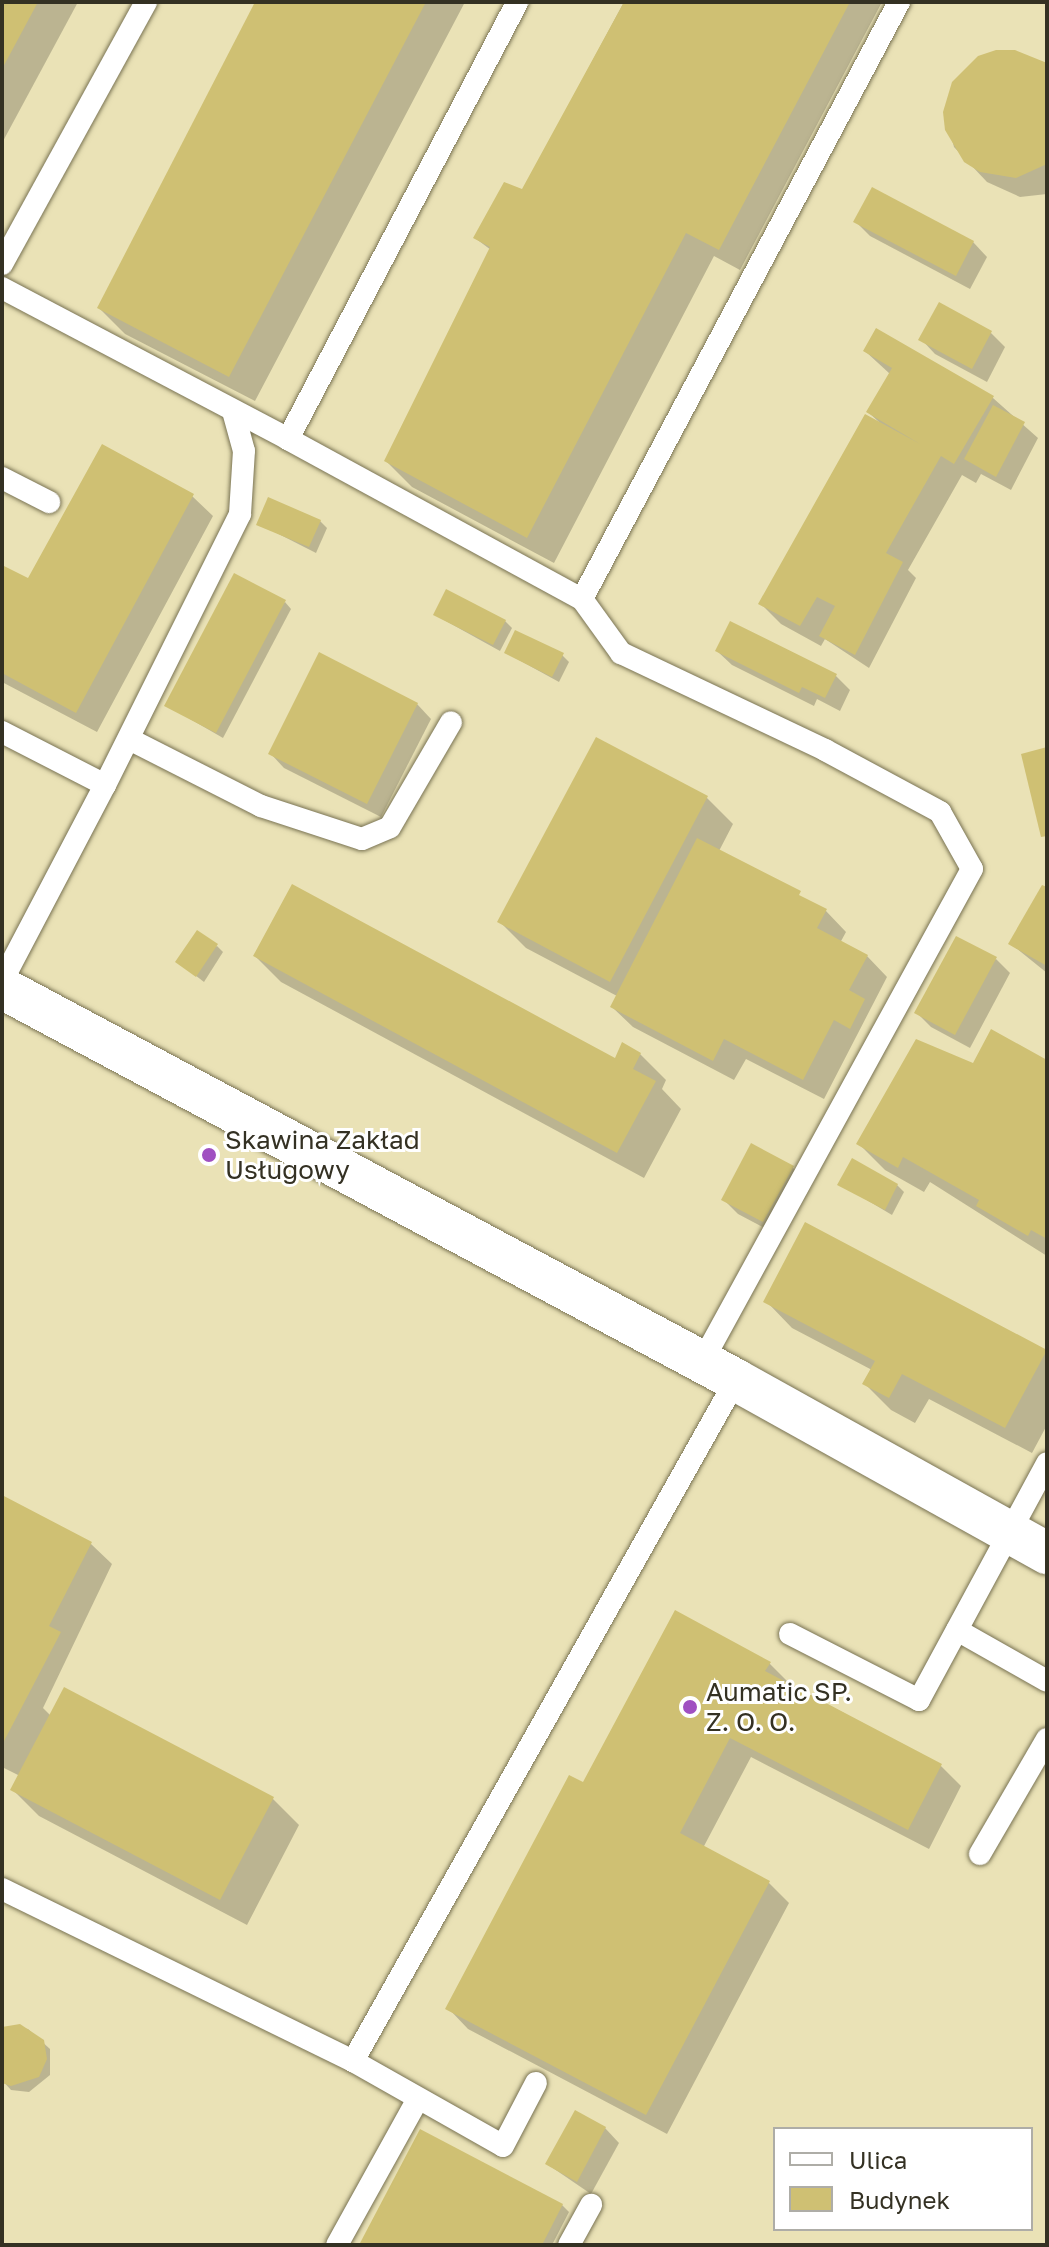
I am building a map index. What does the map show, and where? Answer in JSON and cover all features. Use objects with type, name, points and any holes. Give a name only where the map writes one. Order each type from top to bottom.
[{"type":"street","points":[[2,988],[719,1371],[1047,1553]]},
{"type":"lane","points":[[2,264],[146,2]]},
{"type":"lane","points":[[288,439],[517,2]]},
{"type":"lane","points":[[582,599],[899,2]]},
{"type":"lane","points":[[2,288],[582,599],[621,653],[825,750],[940,812],[972,869],[719,1371],[353,2061]]},
{"type":"lane","points":[[2,981],[129,739],[240,514],[244,451],[233,411]]},
{"type":"lane","points":[[2,478],[49,502]]},
{"type":"lane","points":[[129,739],[261,806],[362,839],[390,827],[451,722]]},
{"type":"lane","points":[[2,732],[105,785]]},
{"type":"lane","points":[[790,1634],[919,1700],[1047,1463]]},
{"type":"lane","points":[[957,1630],[1047,1681]]},
{"type":"lane","points":[[980,1854],[1047,1739]]},
{"type":"lane","points":[[2,1889],[353,2061],[503,2146],[536,2083]]},
{"type":"lane","points":[[337,2245],[418,2099]]},
{"type":"lane","points":[[569,2245],[591,2205]]},
{"type":"shaded area","points":[[2,2],[1047,2],[1047,2245],[2,2245]]},
{"type":"building","points":[[2,2],[38,2],[2,69]]},
{"type":"building","points":[[255,2],[426,2],[229,377],[97,308]]},
{"type":"building","points":[[624,2],[850,2],[719,250],[686,233],[527,538],[384,461],[490,247],[473,238],[504,182],[522,189]]},
{"type":"building","points":[[996,50],[1015,50],[1047,63],[1047,164],[1016,178],[980,172],[964,162],[945,130],[943,112],[952,82],[978,56]]},
{"type":"building","points":[[872,187],[974,241],[956,276],[853,222]]},
{"type":"building","points":[[939,302],[992,331],[972,369],[918,340]]},
{"type":"building","points":[[876,328],[994,396],[954,464],[941,456],[886,553],[903,562],[855,655],[819,636],[835,606],[817,597],[800,626],[758,604],[865,414],[920,444],[866,412],[892,368],[863,351]]},
{"type":"building","points":[[993,405],[1025,422],[996,477],[964,459]]},
{"type":"building","points":[[102,444],[194,494],[76,713],[2,673],[2,565],[28,578]]},
{"type":"building","points":[[268,497],[321,520],[309,547],[256,525]]},
{"type":"building","points":[[234,573],[286,600],[216,733],[164,706]]},
{"type":"building","points":[[446,589],[506,620],[493,645],[433,615]]},
{"type":"building","points":[[730,621],[837,674],[825,698],[802,687],[799,693],[715,651]]},
{"type":"building","points":[[515,630],[564,653],[552,677],[504,653]]},
{"type":"building","points":[[319,652],[418,703],[367,804],[268,754]]},
{"type":"building","points":[[596,737],[708,796],[610,982],[497,922]]},
{"type":"building","points":[[1047,747],[1047,836],[1041,837],[1021,754]]},
{"type":"building","points":[[697,838],[801,891],[799,895],[827,909],[817,928],[868,955],[849,990],[865,999],[850,1029],[834,1020],[803,1080],[724,1039],[713,1061],[610,1007]]},
{"type":"building","points":[[292,884],[615,1058],[622,1042],[641,1053],[633,1069],[656,1081],[617,1153],[253,956]]},
{"type":"building","points":[[1042,885],[1047,887],[1047,966],[1008,944]]},
{"type":"building","points":[[197,930],[218,944],[196,977],[175,962]]},
{"type":"building","points":[[956,936],[997,957],[955,1035],[914,1013]]},
{"type":"building","points":[[991,1029],[1047,1060],[1047,1239],[1031,1230],[1028,1236],[976,1206],[979,1200],[903,1157],[898,1168],[856,1144],[916,1039],[973,1063]]},
{"type":"building","points":[[751,1143],[794,1166],[763,1222],[721,1200]]},
{"type":"building","points":[[852,1158],[898,1184],[885,1210],[837,1185]]},
{"type":"building","points":[[805,1222],[1047,1350],[1005,1428],[902,1374],[889,1398],[862,1384],[875,1361],[763,1302]]},
{"type":"building","points":[[2,1495],[92,1542],[49,1626],[61,1632],[2,1745]]},
{"type":"building","points":[[675,1610],[771,1662],[765,1671],[942,1764],[908,1830],[730,1738],[680,1833],[770,1881],[646,2115],[445,2009],[569,1775],[583,1782]]},
{"type":"building","points":[[64,1687],[274,1797],[220,1900],[10,1790]]},
{"type":"building","points":[[20,2024],[44,2040],[47,2059],[39,2077],[11,2086],[2,2083],[2,2027]]},
{"type":"building","points":[[575,2110],[606,2127],[577,2182],[545,2164]]},
{"type":"building","points":[[420,2129],[563,2204],[542,2245],[359,2245]]},
{"type":"place","name":"Skawina Zakład Usługowy","points":[[209,1155]]},
{"type":"place","name":"Aumatic SP. Z. O. O.","points":[[690,1707]]}]
